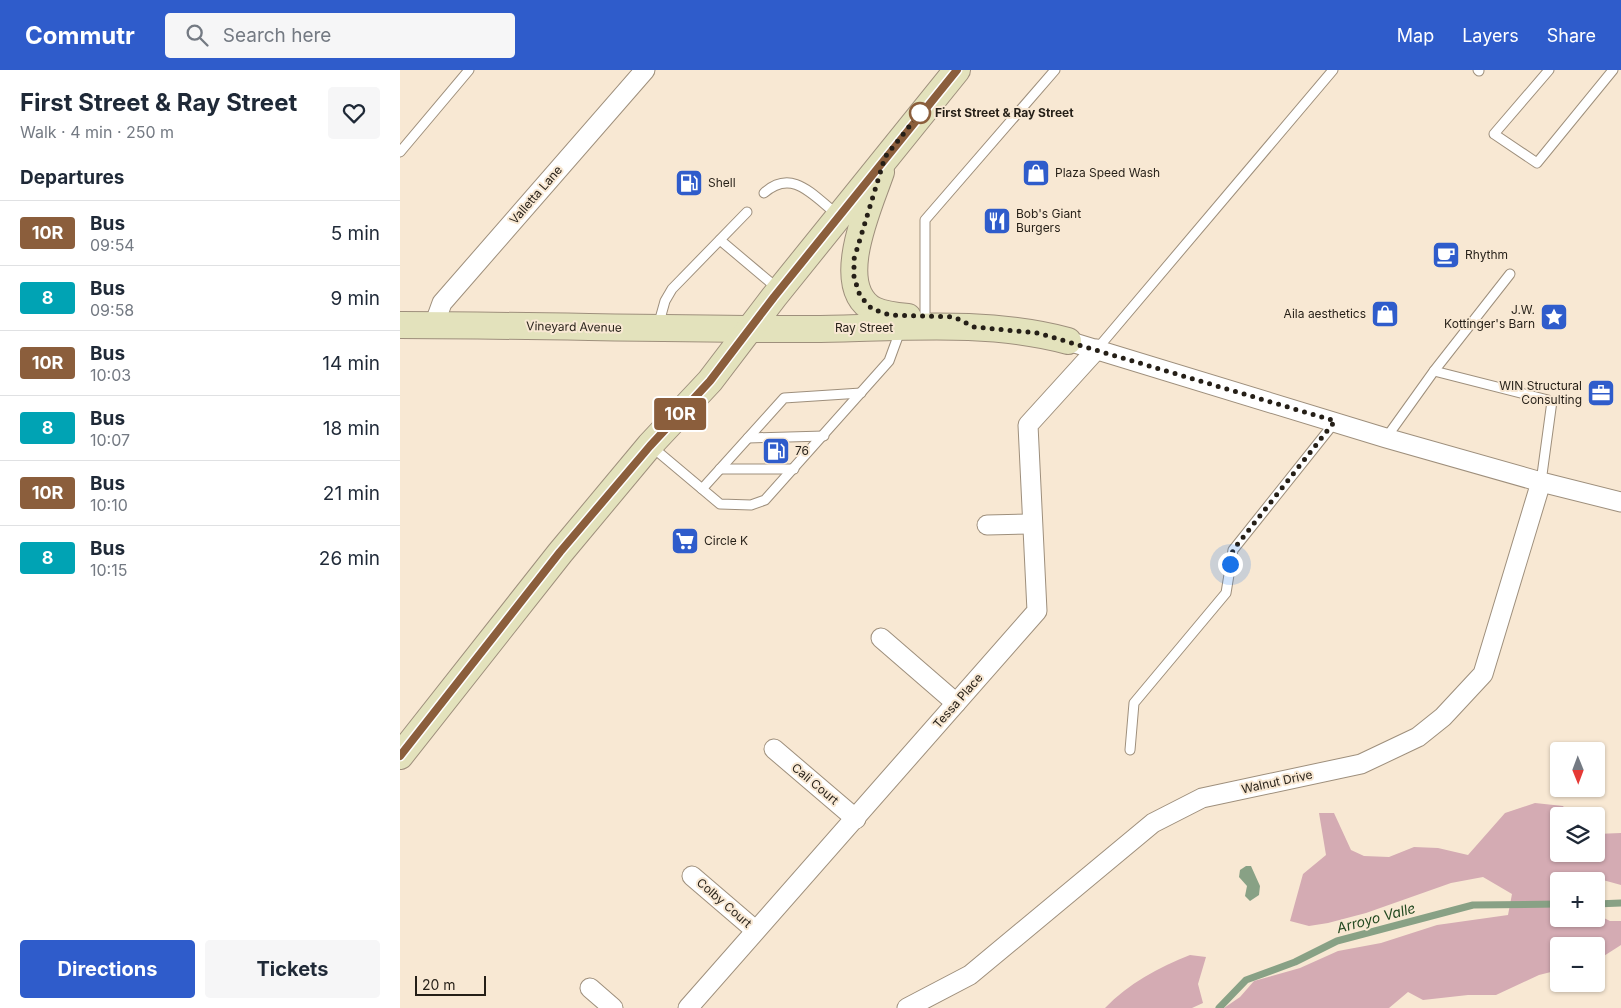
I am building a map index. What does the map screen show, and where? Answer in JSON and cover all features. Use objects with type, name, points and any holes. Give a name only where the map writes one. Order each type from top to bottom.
[{"type":"street","name":"Valletta Lane","points":[[434,325],[442,303],[645,70]]},
{"type":"street","points":[[400,756],[560,552],[650,446],[710,381],[779,290],[957,70]]},
{"type":"street","points":[[885,157],[856,252],[854,277],[860,296],[872,309],[890,315],[925,318],[954,317],[974,327]]},
{"type":"street","name":"Vineyard Avenue","points":[[400,325],[749,328]]},
{"type":"street","name":"Ray Street","points":[[749,328],[974,327],[1038,333],[1068,341]]},
{"type":"street","points":[[1068,341],[1386,438],[1541,482],[1621,502]]},
{"type":"street","name":"Tessa Place","points":[[688,1008],[1037,611],[1028,425],[1097,349]]},
{"type":"street","name":"Walnut Drive","points":[[907,1008],[970,975],[1153,823],[1202,798],[1361,764],[1418,737],[1443,716],[1483,674],[1541,482]]},
{"type":"street","points":[[988,525],[1032,524]]},
{"type":"street","points":[[881,638],[956,703]]},
{"type":"street","name":"Cali Court","points":[[774,749],[856,819]]},
{"type":"street","name":"Colby Court","points":[[692,876],[755,930]]},
{"type":"street","points":[[590,988],[613,1008]]},
{"type":"lane","points":[[400,152],[469,70]]},
{"type":"lane","points":[[925,318],[925,220],[1054,70]]},
{"type":"lane","points":[[1097,349],[1333,70]]},
{"type":"lane","points":[[1549,70],[1494,134],[1537,163],[1613,70]]},
{"type":"lane","points":[[764,193],[774,184],[795,182],[838,216]]},
{"type":"lane","points":[[658,328],[665,301],[672,289],[747,212]]},
{"type":"lane","points":[[720,240],[779,290]]},
{"type":"lane","points":[[1386,438],[1434,371],[1510,274]]},
{"type":"lane","points":[[650,446],[720,504],[751,505],[765,500],[889,361],[901,328]]},
{"type":"lane","points":[[1434,371],[1552,401],[1541,482]]},
{"type":"lane","points":[[702,490],[784,398],[861,393]]},
{"type":"lane","points":[[1130,750],[1134,703],[1226,593],[1233,550],[1335,421]]},
{"type":"lane","points":[[748,438],[824,436]]},
{"type":"lane","points":[[720,469],[794,468]]},
{"type":"shaded area","points":[[1535,803],[1563,806],[1550,807],[1550,862],[1605,862],[1605,834],[1621,833],[1621,885],[1605,881],[1605,872],[1550,872],[1550,927],[1605,927],[1605,918],[1610,921],[1621,921],[1621,945],[1605,955],[1605,937],[1550,937],[1550,972],[1539,975],[1496,995],[1468,995],[1423,1000],[1408,992],[1389,1008],[1224,1008],[1240,997],[1254,981],[1300,968],[1338,951],[1381,943],[1437,925],[1508,915],[1512,894],[1483,877],[1451,883],[1366,913],[1328,923],[1309,926],[1290,921],[1303,874],[1326,855],[1319,813],[1334,813],[1351,850],[1364,856],[1389,857],[1414,847],[1438,848],[1468,855],[1505,813]]},
{"type":"shaded area","points":[[1246,866],[1251,866],[1260,886],[1259,895],[1250,901],[1245,896],[1247,886],[1239,877],[1240,870]]},
{"type":"shaded area","points":[[1190,955],[1206,957],[1198,984],[1203,1003],[1192,1008],[1105,1008],[1144,977]]},
{"type":"waterway","name":"Arroyo Valle","points":[[1605,904],[1621,903]]},
{"type":"waterway","name":"Arroyo Valle","points":[[1219,1008],[1246,980],[1295,962],[1337,941],[1473,905],[1550,904]]},
{"type":"bus line","name":"10R","points":[[400,756],[560,552],[650,446],[710,381],[749,328],[916,118],[957,70]]},
{"type":"place","name":"First Street & Ray Street","points":[[920,113]]},
{"type":"place","name":"Plaza Speed Wash","points":[[1036,173]]},
{"type":"place","name":"Shell","points":[[689,183]]},
{"type":"place","name":"Bob's Giant Burgers","points":[[997,221]]},
{"type":"place","name":"Rhythm","points":[[1446,255]]},
{"type":"place","name":"Aila aesthetics","points":[[1385,314]]},
{"type":"place","name":"J.W. Kottinger's Barn","points":[[1554,317]]},
{"type":"place","name":"WIN Structural Consulting","points":[[1601,393]]},
{"type":"place","name":"76","points":[[776,451]]},
{"type":"place","name":"Circle K","points":[[685,541]]},
{"type":"route","points":[[920,113],[885,157],[854,259],[854,277],[860,296],[872,309],[890,315],[925,318],[954,317],[974,327],[1038,333],[1335,421],[1233,550],[1230,564]]}]
